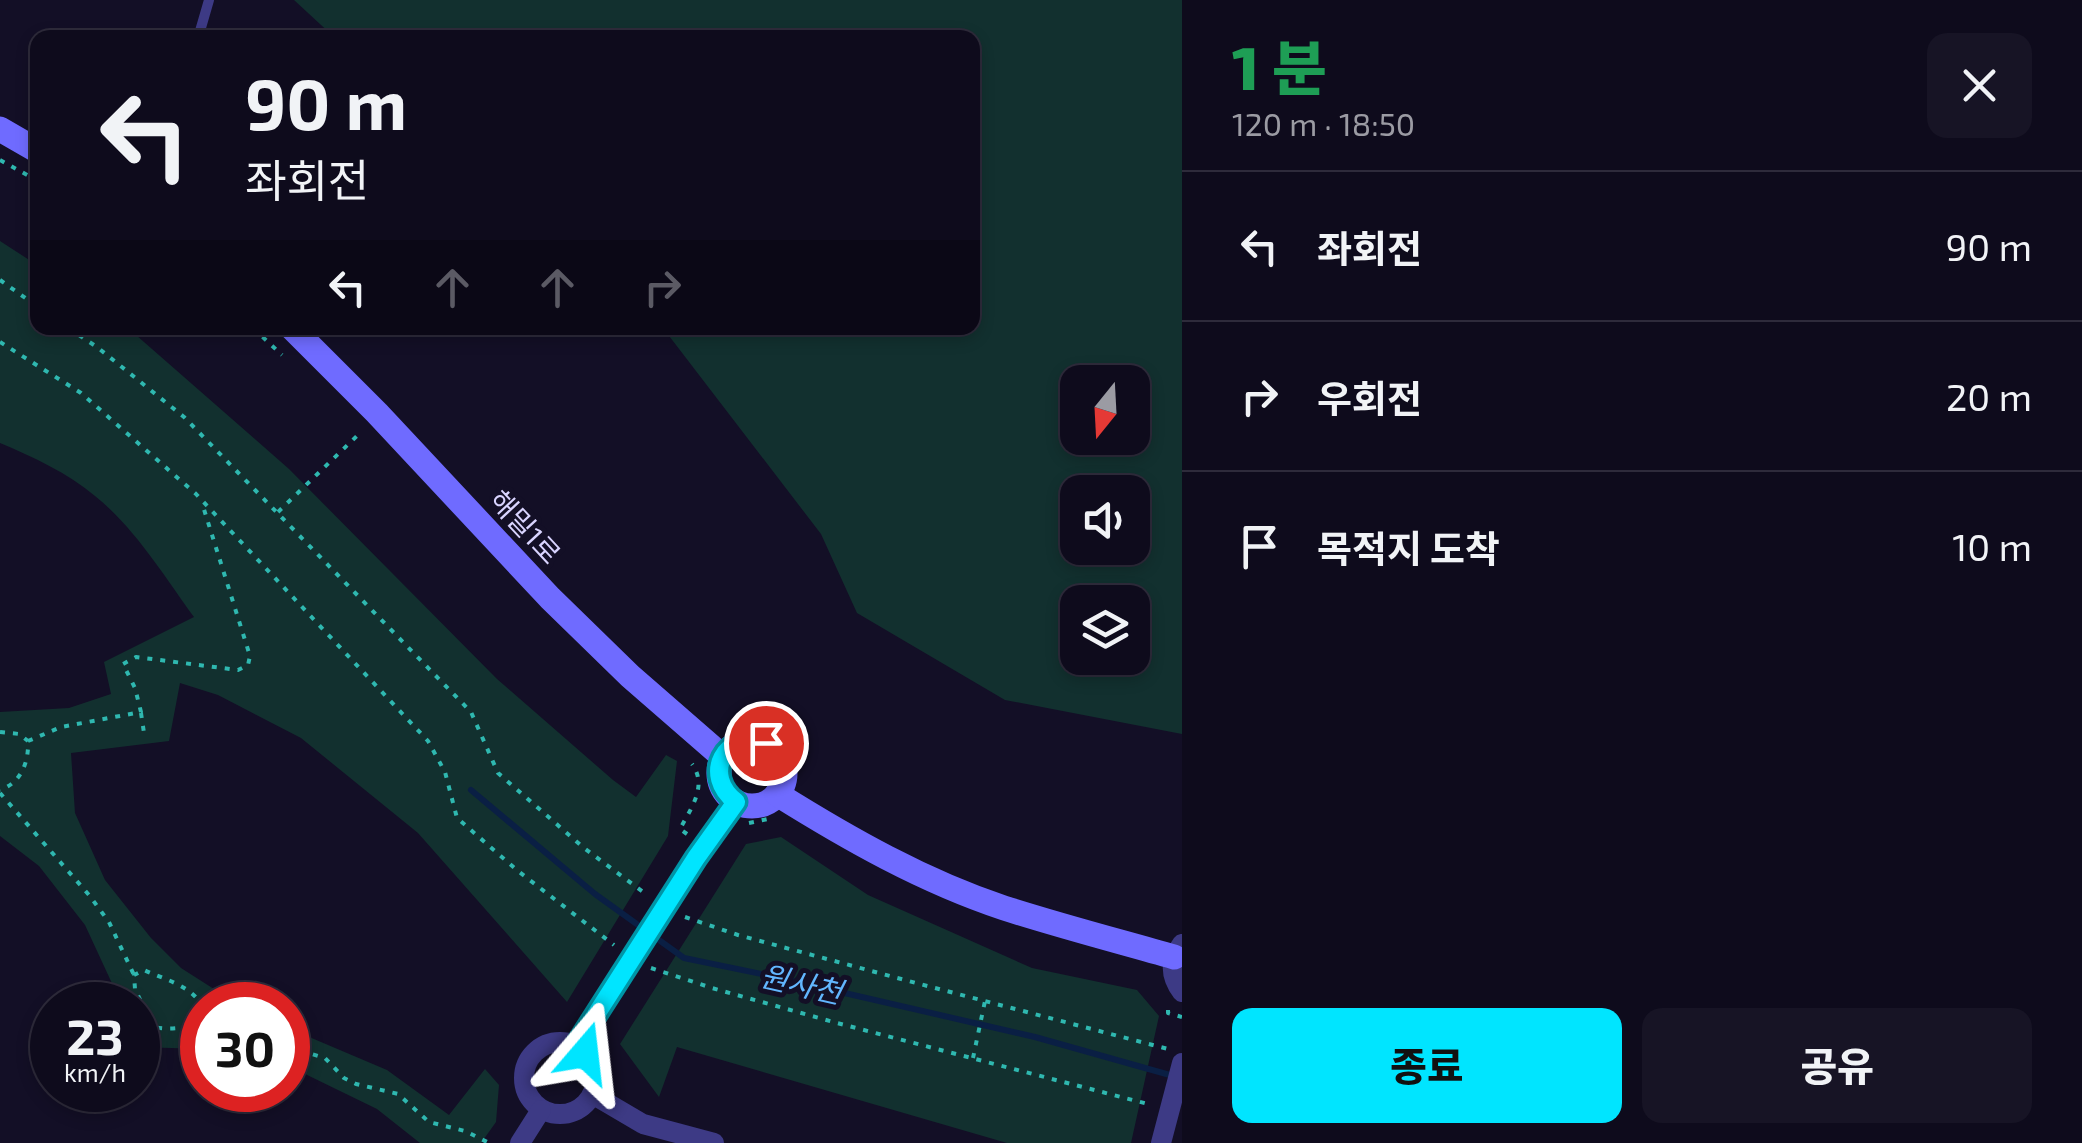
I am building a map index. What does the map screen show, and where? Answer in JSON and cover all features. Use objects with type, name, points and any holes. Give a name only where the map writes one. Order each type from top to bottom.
[{"type":"street","points":[[0,129],[30,146]]},
{"type":"street","name":"해밀1로","points":[[299,335],[564,611],[630,676],[723,757]]},
{"type":"street","points":[[747,740],[757,740],[774,749],[784,766],[777,794],[758,806],[736,802],[722,787],[719,777],[723,757],[737,743],[747,740]]},
{"type":"street","points":[[777,794],[900,866],[1001,907],[1178,951],[1174,978],[1182,992]]},
{"type":"street","points":[[576,1046],[736,802]]},
{"type":"street","points":[[552,1043],[576,1046],[592,1062],[592,1094],[576,1111],[552,1114],[541,1110],[526,1091],[525,1067],[540,1048],[552,1043]]},
{"type":"street","points":[[1161,1143],[1182,1064]]},
{"type":"street","points":[[592,1094],[644,1124],[714,1143]]},
{"type":"street","points":[[520,1143],[541,1110]]},
{"type":"lane","points":[[201,30],[210,0]]},
{"type":"path","points":[[0,160],[30,177]]},
{"type":"path","points":[[0,280],[30,301]]},
{"type":"path","points":[[79,335],[184,418],[471,712],[498,773],[584,848],[648,896]]},
{"type":"path","points":[[0,342],[81,394],[200,498],[428,741],[444,772],[457,818],[614,945]]},
{"type":"path","points":[[278,512],[361,432]]},
{"type":"path","points":[[144,733],[135,688],[123,664],[136,657],[238,670],[248,665],[250,656],[200,498]]},
{"type":"path","points":[[28,740],[61,727],[141,712]]},
{"type":"path","points":[[0,732],[20,734],[28,740],[29,747],[20,778],[0,792],[90,895],[109,922],[134,982]]},
{"type":"path","points":[[673,912],[738,934],[1182,1053]]},
{"type":"path","points":[[640,961],[712,988],[1148,1104]]},
{"type":"path","points":[[134,975],[144,970],[180,987]]},
{"type":"path","points":[[973,1058],[985,1001]]},
{"type":"path","points":[[310,1054],[325,1058],[344,1078],[356,1084],[398,1094],[430,1122],[465,1131],[487,1142]]},
{"type":"green space","points":[[294,0],[1182,0],[1182,734],[1005,700],[857,613],[821,534],[668,335],[980,335],[980,30],[326,30]]},
{"type":"green space","points":[[0,241],[30,260],[30,335],[136,335],[289,469],[497,679],[613,780],[636,797],[666,755],[677,761],[668,836],[567,1002],[418,833],[301,738],[218,695],[180,683],[169,741],[71,753],[75,813],[105,880],[151,938],[181,968],[203,982],[180,982],[180,1048],[160,1048],[160,982],[111,982],[85,925],[39,866],[0,836],[0,712],[69,708],[111,694],[104,662],[194,617],[110,509],[85,488],[0,443]]},
{"type":"green space","points":[[781,837],[868,895],[1032,968],[1137,990],[1159,1016],[1131,1143],[1007,1143],[677,1047],[659,1097],[620,1044],[746,844]]},
{"type":"green space","points":[[310,1037],[387,1070],[449,1115],[485,1069],[499,1085],[496,1122],[481,1143],[420,1143],[377,1109],[310,1076]]},
{"type":"waterway","name":"원사천","points":[[471,790],[595,894],[684,958],[1035,1037],[1177,1077]]},
{"type":"route","points":[[585,1053],[576,1046],[736,802],[722,787],[719,777],[723,757],[737,743],[766,743]]}]
